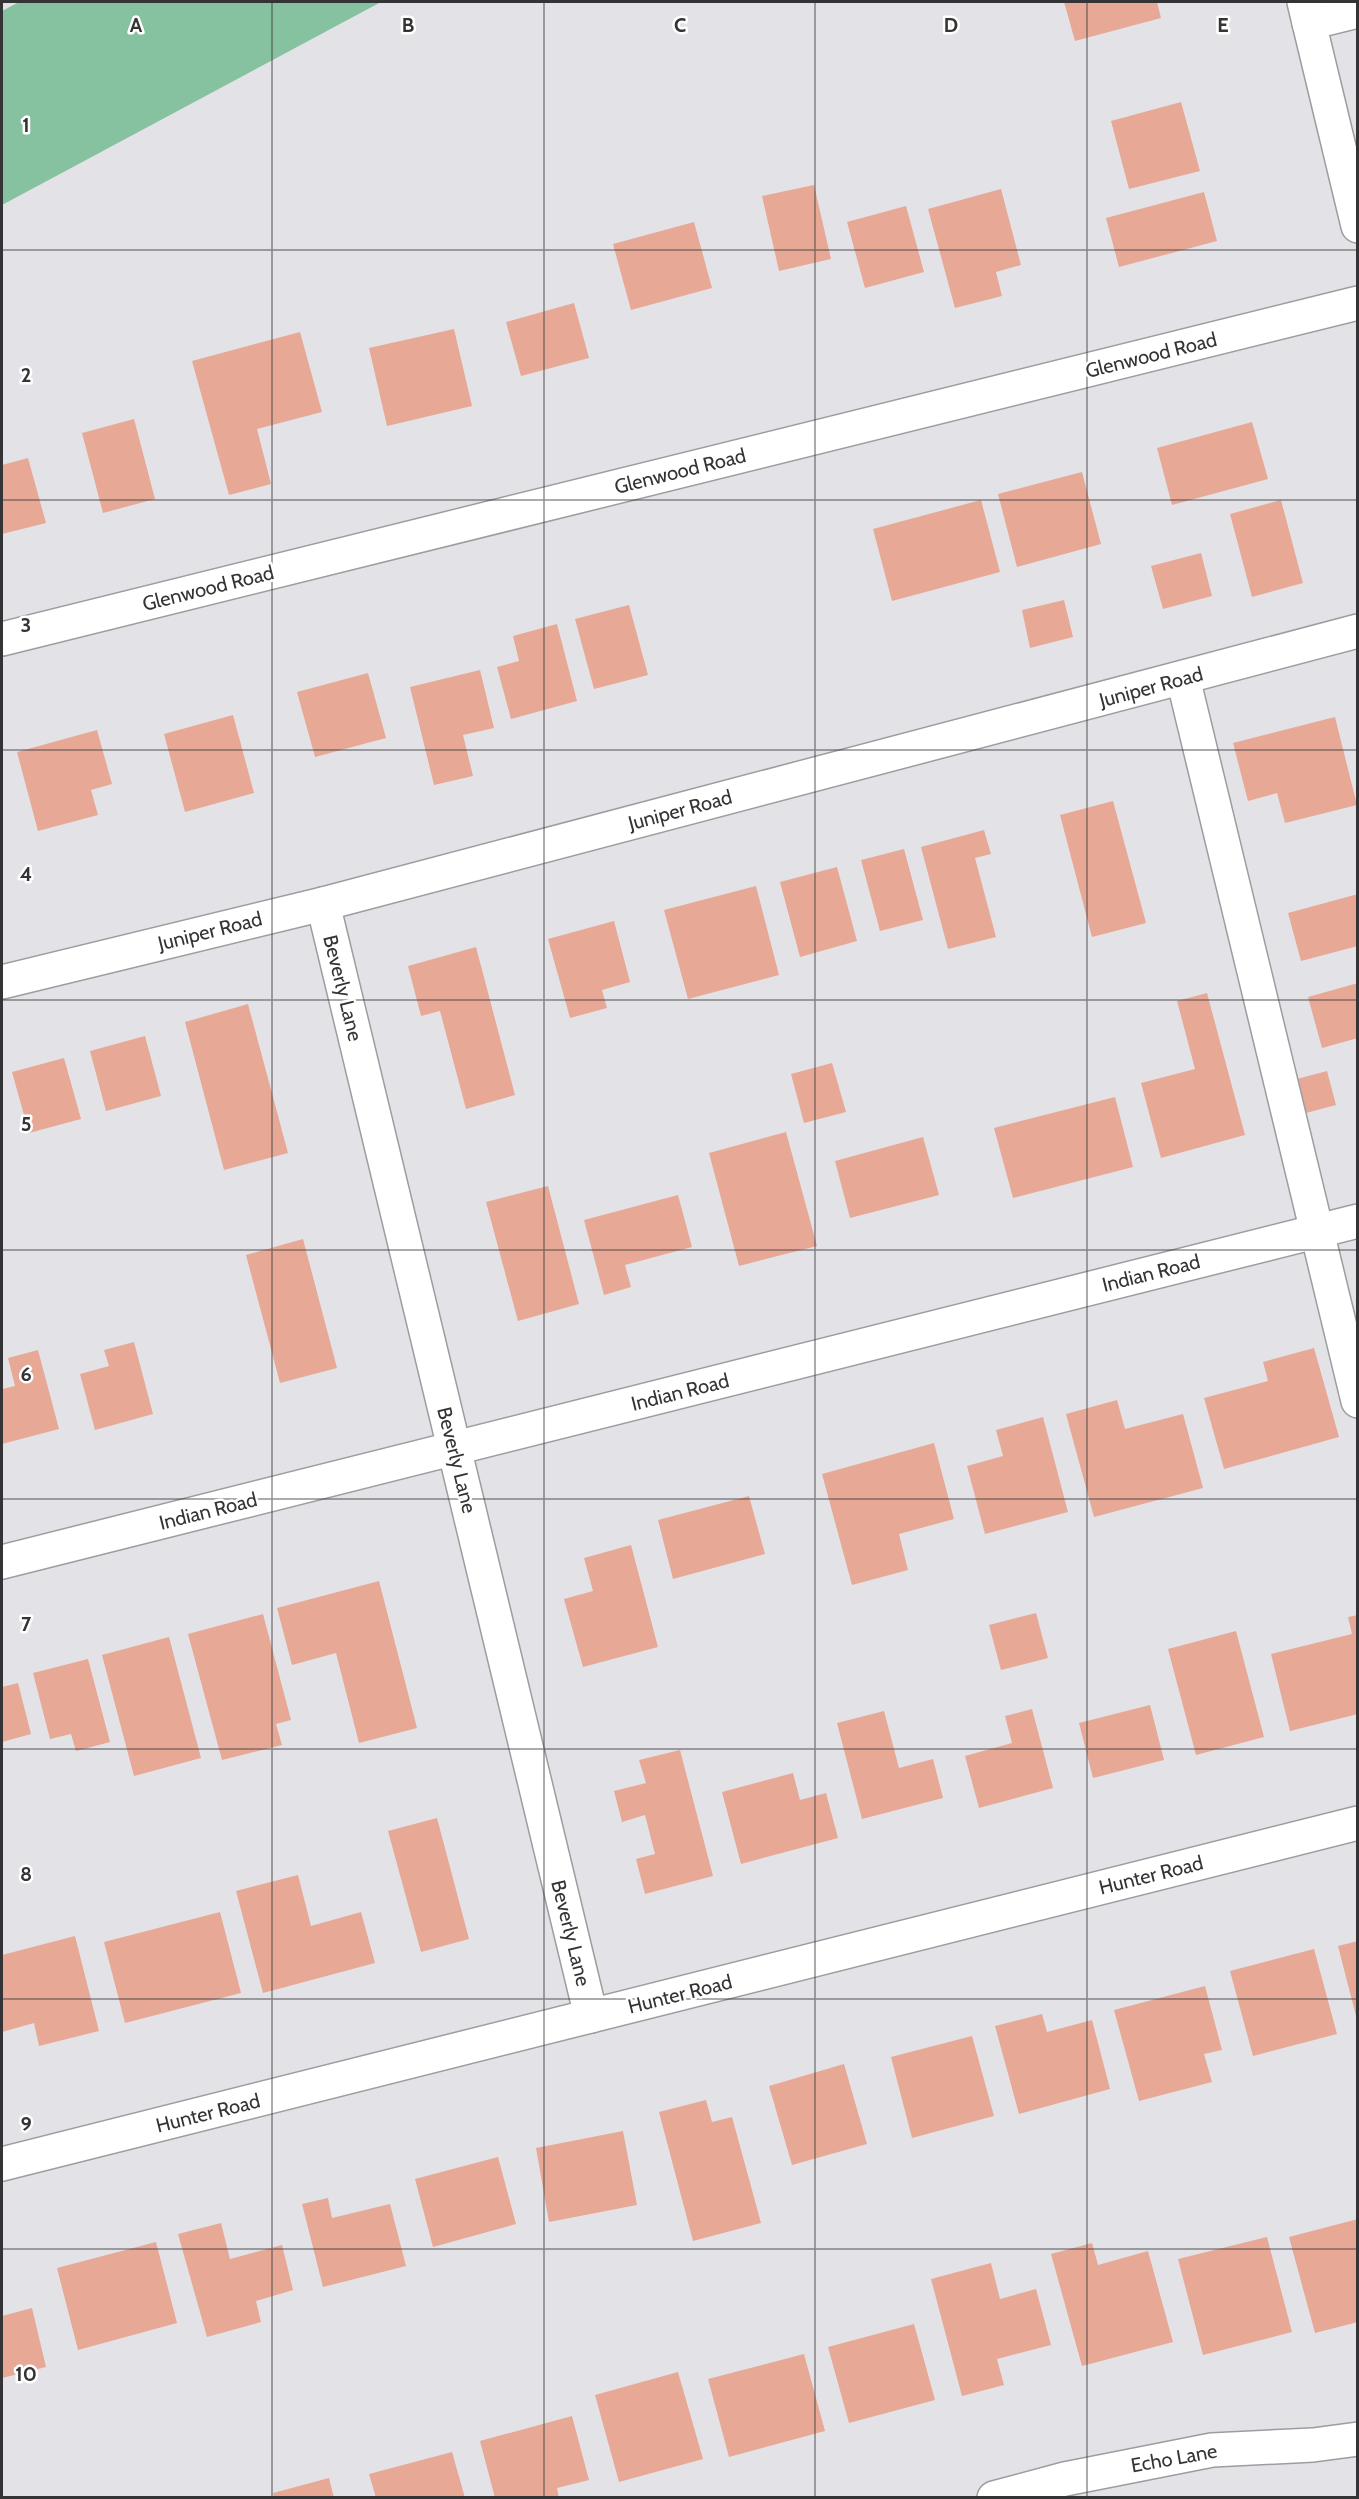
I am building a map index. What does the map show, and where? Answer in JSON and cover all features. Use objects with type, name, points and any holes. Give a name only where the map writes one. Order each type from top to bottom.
[{"type":"street","points":[[1358,11],[1306,12],[1358,226]]},
{"type":"street","name":"Glenwood Road","points":[[2,639],[1358,303]]},
{"type":"street","name":"Juniper Road","points":[[2,982],[323,904],[1358,631]]},
{"type":"street","points":[[1183,678],[1358,1401]]},
{"type":"street","name":"Beverly Lane","points":[[323,904],[591,2016]]},
{"type":"street","name":"Indian Road","points":[[2,1562],[1358,1221]]},
{"type":"street","name":"Hunter Road","points":[[2,2164],[1358,1823]]},
{"type":"street","name":"Echo Lane","points":[[994,2498],[1067,2488],[1164,2458],[1212,2450],[1313,2445],[1358,2439]]},
{"type":"green space","points":[[19,2],[381,2],[2,205],[2,11]]},
{"type":"building","points":[[1064,2],[1157,2],[1161,18],[1075,41]]},
{"type":"building","points":[[1181,102],[1200,171],[1129,189],[1111,121]]},
{"type":"building","points":[[814,185],[831,259],[779,271],[762,196]]},
{"type":"building","points":[[1001,189],[1021,265],[996,272],[1002,296],[955,308],[928,209]]},
{"type":"building","points":[[1204,192],[1217,241],[1119,267],[1106,218]]},
{"type":"building","points":[[906,206],[924,272],[865,288],[847,222]]},
{"type":"building","points":[[694,222],[712,288],[631,310],[613,244]]},
{"type":"building","points":[[574,303],[589,358],[521,376],[506,322]]},
{"type":"building","points":[[454,329],[472,406],[387,426],[369,348]]},
{"type":"building","points":[[300,332],[322,412],[257,429],[271,484],[229,495],[192,361]]},
{"type":"building","points":[[134,419],[155,499],[103,513],[82,433]]},
{"type":"building","points":[[1252,422],[1268,479],[1172,505],[1157,448]]},
{"type":"building","points":[[28,458],[46,523],[2,534],[2,465]]},
{"type":"building","points":[[1082,472],[1101,544],[1017,567],[998,494]]},
{"type":"building","points":[[981,500],[1000,572],[892,601],[873,529]]},
{"type":"building","points":[[1281,500],[1303,583],[1252,597],[1230,514]]},
{"type":"building","points":[[1201,553],[1212,596],[1163,609],[1151,566]]},
{"type":"building","points":[[1064,600],[1073,637],[1030,648],[1022,610]]},
{"type":"building","points":[[629,605],[648,675],[594,689],[575,619]]},
{"type":"building","points":[[557,624],[577,701],[511,719],[497,667],[519,661],[513,636]]},
{"type":"building","points":[[480,670],[494,728],[463,735],[473,776],[434,785],[410,687]]},
{"type":"building","points":[[368,673],[386,738],[315,757],[297,692]]},
{"type":"building","points":[[233,715],[254,793],[185,812],[164,734]]},
{"type":"building","points":[[1335,717],[1357,805],[1285,823],[1277,793],[1248,801],[1233,743]]},
{"type":"building","points":[[97,730],[112,784],[91,790],[98,815],[38,831],[17,752]]},
{"type":"building","points":[[1113,801],[1146,923],[1092,937],[1060,815]]},
{"type":"building","points":[[984,830],[991,854],[975,858],[996,937],[948,949],[921,847]]},
{"type":"building","points":[[904,849],[923,920],[880,931],[861,860]]},
{"type":"building","points":[[837,867],[857,941],[800,957],[780,882]]},
{"type":"building","points":[[756,886],[779,975],[688,999],[664,910]]},
{"type":"building","points":[[1358,894],[1358,946],[1301,961],[1288,913]]},
{"type":"building","points":[[614,921],[630,982],[602,990],[607,1008],[570,1018],[548,939]]},
{"type":"building","points":[[476,947],[515,1095],[466,1109],[440,1011],[421,1016],[408,966]]},
{"type":"building","points":[[1358,983],[1358,1038],[1322,1048],[1308,997]]},
{"type":"building","points":[[1207,993],[1245,1135],[1161,1158],[1141,1083],[1195,1069],[1177,1001]]},
{"type":"building","points":[[248,1004],[288,1153],[224,1170],[185,1022]]},
{"type":"building","points":[[145,1036],[161,1096],[106,1111],[90,1051]]},
{"type":"building","points":[[64,1058],[81,1119],[29,1133],[12,1072]]},
{"type":"building","points":[[832,1063],[846,1112],[804,1123],[791,1074]]},
{"type":"building","points":[[1327,1071],[1336,1105],[1306,1113],[1297,1079]]},
{"type":"building","points":[[1115,1097],[1133,1167],[1013,1198],[994,1128]]},
{"type":"building","points":[[786,1132],[817,1246],[739,1266],[709,1153]]},
{"type":"building","points":[[923,1137],[939,1195],[850,1218],[835,1161]]},
{"type":"building","points":[[548,1186],[579,1304],[518,1321],[486,1202]]},
{"type":"building","points":[[678,1195],[692,1247],[625,1265],[631,1287],[604,1295],[584,1220]]},
{"type":"building","points":[[303,1239],[337,1368],[280,1383],[246,1255]]},
{"type":"building","points":[[134,1342],[153,1414],[95,1430],[80,1374],[109,1366],[104,1350]]},
{"type":"building","points":[[1314,1348],[1339,1437],[1224,1469],[1204,1398],[1268,1381],[1263,1362]]},
{"type":"building","points":[[38,1350],[59,1429],[2,1444],[2,1389],[15,1386],[8,1358]]},
{"type":"building","points":[[1117,1400],[1125,1429],[1183,1414],[1203,1488],[1094,1517],[1066,1414]]},
{"type":"building","points":[[1043,1417],[1068,1512],[985,1534],[967,1466],[1003,1456],[996,1430]]},
{"type":"building","points":[[934,1443],[954,1519],[899,1534],[908,1570],[852,1585],[822,1474]]},
{"type":"building","points":[[749,1496],[765,1554],[673,1579],[658,1520]]},
{"type":"building","points":[[631,1545],[658,1647],[583,1667],[564,1599],[593,1591],[584,1558]]},
{"type":"building","points":[[379,1581],[417,1728],[359,1743],[336,1653],[292,1665],[277,1608]]},
{"type":"building","points":[[1036,1613],[1048,1658],[1001,1670],[989,1625]]},
{"type":"building","points":[[263,1614],[291,1720],[276,1724],[282,1745],[222,1760],[188,1634]]},
{"type":"building","points":[[1358,1615],[1358,1714],[1290,1731],[1271,1654],[1352,1634],[1348,1617]]},
{"type":"building","points":[[1236,1631],[1264,1737],[1196,1755],[1168,1649]]},
{"type":"building","points":[[169,1637],[201,1758],[134,1776],[102,1655]]},
{"type":"building","points":[[88,1659],[110,1742],[76,1751],[71,1734],[50,1739],[33,1673]]},
{"type":"building","points":[[18,1683],[31,1734],[2,1742],[2,1687]]},
{"type":"building","points":[[1150,1705],[1164,1760],[1093,1778],[1079,1723]]},
{"type":"building","points":[[1032,1709],[1053,1788],[979,1808],[965,1756],[1012,1743],[1005,1716]]},
{"type":"building","points":[[884,1711],[899,1768],[933,1759],[943,1798],[862,1819],[837,1723]]},
{"type":"building","points":[[680,1750],[713,1876],[645,1894],[636,1859],[655,1854],[645,1815],[622,1822],[614,1791],[646,1783],[639,1760]]},
{"type":"building","points":[[793,1773],[800,1800],[826,1793],[838,1838],[741,1864],[722,1792]]},
{"type":"building","points":[[437,1818],[469,1939],[421,1952],[388,1831]]},
{"type":"building","points":[[298,1875],[311,1926],[361,1912],[375,1963],[263,1993],[236,1891]]},
{"type":"building","points":[[220,1912],[241,1993],[125,2023],[104,1942]]},
{"type":"building","points":[[75,1936],[99,2031],[39,2046],[34,2023],[2,2032],[2,1955]]},
{"type":"building","points":[[1358,1941],[1358,2016],[1356,2016],[1338,1946]]},
{"type":"building","points":[[1314,1949],[1337,2034],[1253,2056],[1230,1971]]},
{"type":"building","points":[[1205,1986],[1222,2050],[1204,2054],[1212,2082],[1139,2101],[1114,2010]]},
{"type":"building","points":[[1042,2014],[1047,2032],[1092,2020],[1110,2089],[1019,2114],[995,2026]]},
{"type":"building","points":[[972,2036],[994,2116],[912,2138],[891,2057]]},
{"type":"building","points":[[844,2064],[867,2144],[792,2165],[769,2086]]},
{"type":"building","points":[[706,2100],[712,2122],[732,2117],[761,2223],[693,2241],[659,2112]]},
{"type":"building","points":[[623,2131],[637,2205],[549,2222],[536,2148]]},
{"type":"building","points":[[498,2157],[516,2224],[433,2247],[415,2179]]},
{"type":"building","points":[[328,2198],[332,2218],[390,2204],[406,2266],[323,2287],[302,2204]]},
{"type":"building","points":[[1358,2219],[1358,2322],[1315,2333],[1289,2237]]},
{"type":"building","points":[[221,2223],[230,2259],[282,2245],[293,2290],[256,2301],[261,2322],[207,2337],[178,2234]]},
{"type":"building","points":[[1267,2237],[1292,2332],[1203,2355],[1178,2259]]},
{"type":"building","points":[[156,2242],[177,2323],[78,2350],[57,2268]]},
{"type":"building","points":[[1092,2243],[1098,2265],[1148,2251],[1173,2342],[1082,2366],[1051,2254]]},
{"type":"building","points":[[991,2263],[1000,2299],[1036,2289],[1051,2345],[997,2359],[1004,2385],[962,2396],[931,2279]]},
{"type":"building","points":[[32,2308],[46,2367],[2,2378],[2,2316]]},
{"type":"building","points":[[914,2324],[935,2400],[849,2423],[828,2347]]},
{"type":"building","points":[[804,2354],[825,2431],[729,2457],[708,2379]]},
{"type":"building","points":[[678,2372],[703,2459],[619,2482],[595,2395]]},
{"type":"building","points":[[572,2416],[589,2480],[557,2488],[559,2498],[495,2498],[480,2441]]},
{"type":"building","points":[[452,2452],[465,2498],[376,2498],[369,2474]]},
{"type":"building","points":[[329,2478],[334,2498],[274,2498],[273,2493]]}]
